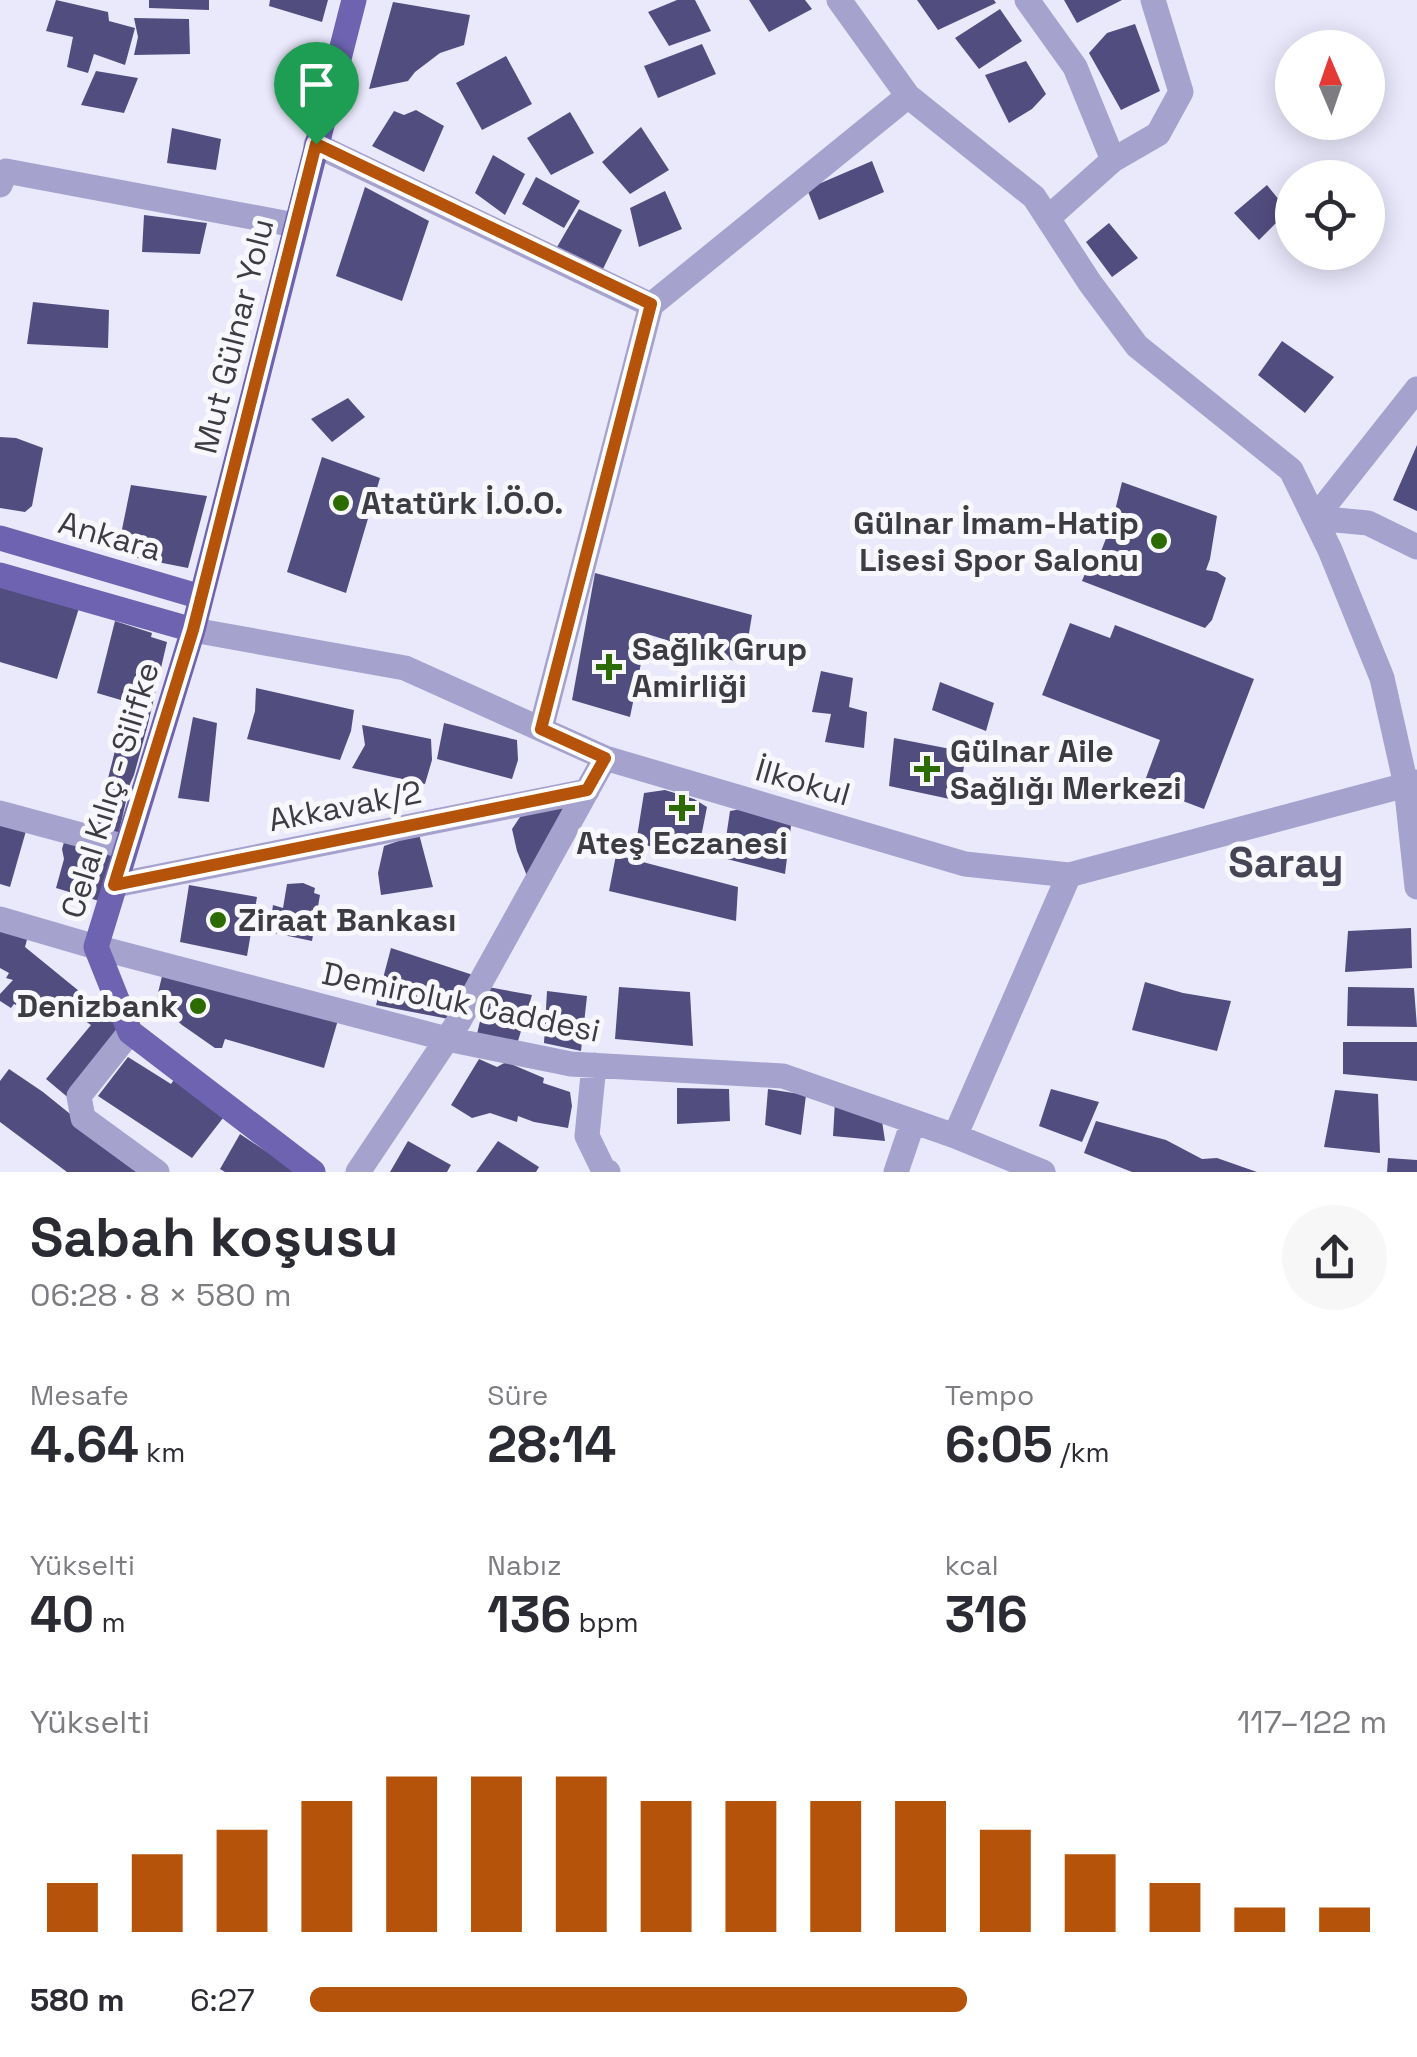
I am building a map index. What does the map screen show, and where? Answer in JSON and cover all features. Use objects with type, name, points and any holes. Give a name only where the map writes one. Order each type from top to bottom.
[{"type":"main road","name":"Mut Gülnar Yolu","points":[[193,630],[354,0]]},
{"type":"main road","name":"Ankara","points":[[0,538],[201,597]]},
{"type":"main road","name":"Ankara","points":[[0,575],[193,630]]},
{"type":"main road","name":"Celal Kılıç - Silifke","points":[[130,1032],[96,947],[193,630]]},
{"type":"main road","points":[[130,1032],[313,1172]]},
{"type":"street","points":[[839,0],[908,96],[1034,196],[1090,284],[1137,346],[1292,470],[1330,550],[1382,678],[1411,783],[1417,887]]},
{"type":"street","points":[[1027,0],[1075,67],[1114,160]]},
{"type":"street","points":[[1048,218],[1114,160],[1158,134],[1180,92],[1153,0]]},
{"type":"street","points":[[541,729],[651,304],[908,96]]},
{"type":"street","points":[[316,144],[651,304]]},
{"type":"street","points":[[0,185],[6,171],[295,225]]},
{"type":"street","points":[[1315,518],[1417,389]]},
{"type":"street","points":[[1315,518],[1368,523],[1417,547]]},
{"type":"street","name":"İlkokul","points":[[193,630],[405,668],[605,758],[966,864],[1069,874],[1411,783]]},
{"type":"street","points":[[358,1172],[460,1021],[605,758]]},
{"type":"street","name":"Akkavak/2","points":[[114,885],[587,790]]},
{"type":"street","points":[[0,813],[126,847]]},
{"type":"street","points":[[956,1136],[1069,874]]},
{"type":"street","name":"Demiroluk Caddesi","points":[[0,919],[447,1039],[571,1064],[783,1076],[956,1136],[1043,1172]]},
{"type":"street","points":[[130,1032],[79,1096],[82,1118],[157,1172]]},
{"type":"street","points":[[594,1065],[586,1136],[608,1172]]},
{"type":"street","points":[[896,1172],[913,1122]]},
{"type":"building","points":[[56,0],[108,12],[109,21],[135,28],[125,65],[94,54],[88,73],[67,67],[73,37],[46,31]]},
{"type":"building","points":[[149,0],[209,0],[209,10],[149,8]]},
{"type":"building","points":[[270,0],[328,0],[322,22],[269,6]]},
{"type":"building","points":[[677,0],[695,0],[711,31],[669,46],[648,12]]},
{"type":"building","points":[[749,0],[805,0],[812,9],[769,32]]},
{"type":"building","points":[[917,0],[994,0],[996,3],[938,30]]},
{"type":"building","points":[[1064,0],[1122,0],[1077,23]]},
{"type":"building","points":[[393,2],[470,15],[464,45],[440,53],[408,81],[369,89]]},
{"type":"building","points":[[1000,9],[1022,41],[979,69],[955,38]]},
{"type":"building","points":[[134,18],[189,19],[190,54],[134,55],[138,37]]},
{"type":"building","points":[[1135,24],[1160,91],[1121,110],[1089,53],[1107,33]]},
{"type":"building","points":[[702,44],[716,74],[658,98],[644,66]]},
{"type":"building","points":[[506,56],[532,104],[482,130],[456,83]]},
{"type":"building","points":[[1026,61],[1046,94],[1032,109],[1009,123],[985,75]]},
{"type":"building","points":[[96,71],[138,78],[124,113],[81,105]]},
{"type":"building","points":[[416,110],[444,126],[424,172],[372,146],[394,111],[404,115]]},
{"type":"building","points":[[570,112],[594,153],[551,175],[527,138]]},
{"type":"building","points":[[641,127],[669,170],[630,194],[602,162]]},
{"type":"building","points":[[172,128],[221,139],[216,170],[167,163]]},
{"type":"building","points":[[493,155],[525,174],[505,215],[475,193]]},
{"type":"building","points":[[872,161],[884,192],[819,220],[807,189]]},
{"type":"building","points":[[536,177],[580,201],[564,228],[522,204]]},
{"type":"building","points":[[1267,185],[1275,195],[1275,224],[1259,240],[1234,213]]},
{"type":"building","points":[[365,187],[429,221],[402,301],[336,276]]},
{"type":"building","points":[[665,191],[682,229],[639,247],[630,208]]},
{"type":"building","points":[[579,209],[622,230],[603,269],[557,247]]},
{"type":"building","points":[[144,215],[207,223],[200,254],[142,252]]},
{"type":"building","points":[[1109,223],[1138,258],[1112,277],[1086,242]]},
{"type":"building","points":[[33,302],[109,310],[108,348],[27,344]]},
{"type":"building","points":[[1282,341],[1334,377],[1305,413],[1258,375]]},
{"type":"building","points":[[348,398],[365,417],[332,442],[311,419]]},
{"type":"building","points":[[0,437],[43,448],[32,506],[25,512],[0,508]]},
{"type":"building","points":[[1417,445],[1417,511],[1393,500]]},
{"type":"building","name":"Atatürk İ.Ö.O.","points":[[322,457],[380,478],[346,593],[287,572]]},
{"type":"building","name":"Gülnar İmam-Hatip Lisesi Spor Salonu","points":[[1122,482],[1217,516],[1206,570],[1226,578],[1212,620],[1205,628],[1082,581],[1091,559],[1098,559]]},
{"type":"building","points":[[131,485],[207,496],[188,568],[117,554]]},
{"type":"building","name":"Sağlık Grup Amirliği","points":[[595,573],[752,615],[744,664],[647,634],[630,717],[572,700]]},
{"type":"building","points":[[0,587],[79,608],[57,679],[0,662]]},
{"type":"building","points":[[115,621],[167,642],[118,836],[95,830],[123,719],[131,703],[97,693]]},
{"type":"building","points":[[1070,623],[1110,638],[1115,625],[1254,679],[1204,809],[1143,786],[1160,740],[1042,695]]},
{"type":"building","name":"Gülnar Aile Sağlığı Merkezi","points":[[821,671],[853,678],[849,707],[867,712],[864,748],[825,742],[831,714],[812,712]]},
{"type":"building","points":[[940,682],[994,703],[986,731],[932,710]]},
{"type":"building","points":[[256,688],[354,710],[340,760],[247,739],[255,711]]},
{"type":"building","points":[[193,717],[217,723],[209,802],[178,798]]},
{"type":"building","points":[[444,723],[517,740],[518,760],[512,779],[437,759]]},
{"type":"building","points":[[362,725],[431,739],[432,760],[425,784],[352,768],[365,745]]},
{"type":"building","name":"Gülnar Aile Sağlığı Merkezi","points":[[894,738],[966,752],[959,801],[889,786]]},
{"type":"building","points":[[665,790],[707,807],[697,857],[636,843],[644,793]]},
{"type":"building","points":[[553,805],[572,809],[527,876],[512,829],[520,817]]},
{"type":"building","points":[[747,808],[788,820],[791,826],[785,874],[723,858],[730,811]]},
{"type":"building","points":[[0,817],[28,824],[10,887],[0,884]]},
{"type":"building","points":[[419,834],[433,887],[381,895],[378,873],[384,846]]},
{"type":"building","points":[[66,835],[126,849],[109,904],[56,888]]},
{"type":"building","points":[[616,855],[738,887],[736,921],[609,891]]},
{"type":"building","points":[[303,883],[320,895],[312,941],[269,932],[273,905],[283,908],[287,884]]},
{"type":"building","points":[[189,885],[257,897],[247,956],[180,942]]},
{"type":"building","points":[[0,927],[28,936],[25,947],[106,1013],[122,1031],[71,1100],[46,1079],[91,1025],[72,1012],[62,1020],[35,1000],[25,1009],[14,1004],[11,1008],[0,1001],[0,994],[13,980],[6,978],[9,973],[0,968]]},
{"type":"building","points":[[1411,928],[1412,968],[1345,972],[1348,931]]},
{"type":"building","points":[[391,948],[476,976],[459,1021],[376,1005]]},
{"type":"building","points":[[164,968],[338,1020],[324,1068],[225,1039],[222,1048],[215,1048],[156,1001]]},
{"type":"building","points":[[1145,982],[1231,1001],[1217,1051],[1132,1030]]},
{"type":"building","points":[[488,987],[532,995],[518,1041],[477,1034]]},
{"type":"building","points":[[619,987],[690,992],[693,1046],[615,1039]]},
{"type":"building","points":[[1348,987],[1414,988],[1417,1027],[1347,1026]]},
{"type":"building","points":[[547,991],[587,996],[581,1051],[544,1043]]},
{"type":"building","points":[[1343,1042],[1417,1042],[1417,1081],[1343,1074]]},
{"type":"building","points":[[128,1057],[171,1084],[176,1077],[223,1118],[192,1158],[98,1096]]},
{"type":"building","points":[[479,1059],[497,1067],[506,1062],[544,1078],[543,1083],[570,1092],[568,1128],[518,1116],[517,1122],[490,1113],[472,1118],[451,1105]]},
{"type":"building","points":[[9,1069],[142,1172],[67,1172],[0,1122],[0,1081]]},
{"type":"building","points":[[677,1088],[729,1089],[730,1121],[677,1124]]},
{"type":"building","points":[[768,1089],[806,1095],[801,1135],[765,1125]]},
{"type":"building","points":[[1051,1089],[1099,1102],[1082,1142],[1039,1126]]},
{"type":"building","points":[[1335,1090],[1378,1094],[1380,1153],[1324,1147]]},
{"type":"building","points":[[835,1101],[881,1114],[885,1141],[833,1136]]},
{"type":"building","points":[[1096,1121],[1166,1140],[1202,1159],[1217,1158],[1257,1172],[1132,1172],[1084,1153]]},
{"type":"building","points":[[240,1134],[297,1172],[220,1169]]},
{"type":"building","points":[[408,1141],[451,1165],[447,1172],[390,1172]]},
{"type":"building","points":[[498,1141],[539,1167],[536,1172],[476,1172]]},
{"type":"building","points":[[1388,1158],[1417,1160],[1417,1172],[1387,1172]]},
{"type":"place","name":"Atatürk İ.Ö.O.","points":[[341,503]]},
{"type":"place","name":"Gülnar İmam-Hatip Lisesi Spor Salonu","points":[[1159,541]]},
{"type":"place","name":"Sağlık Grup Amirliği","points":[[609,667]]},
{"type":"place","name":"Gülnar Aile Sağlığı Merkezi","points":[[927,769]]},
{"type":"place","name":"Ateş Eczanesi","points":[[682,808]]},
{"type":"place","name":"Ziraat Bankası","points":[[218,920]]},
{"type":"place","name":"Denizbank","points":[[198,1006]]},
{"type":"district","name":"Saray","points":[[1286,862]]},
{"type":"route","points":[[316,144],[651,304],[541,729],[605,758],[587,790],[114,885],[193,630],[316,144]]}]
